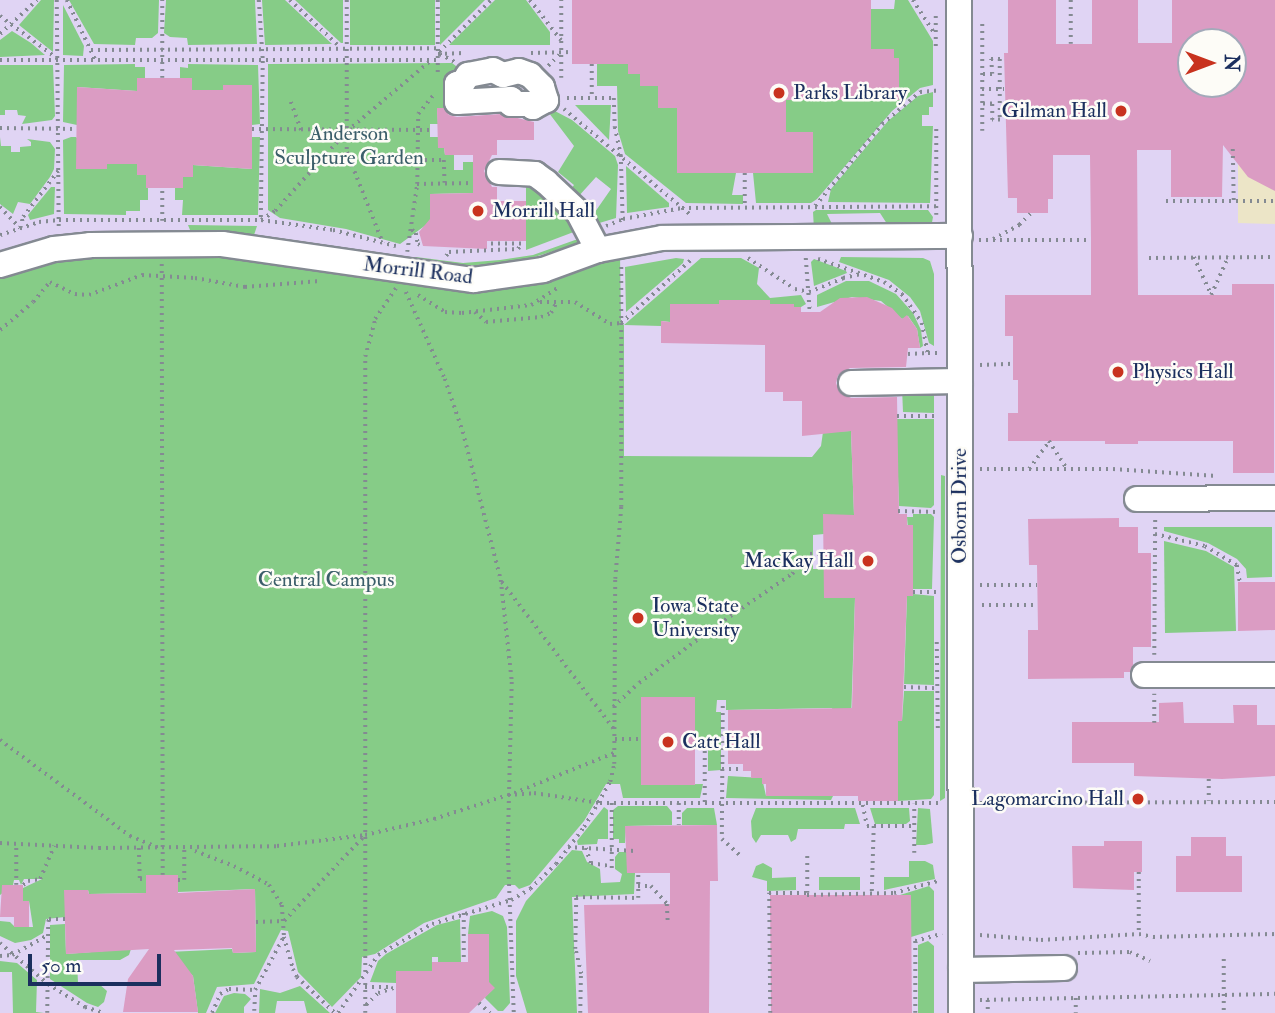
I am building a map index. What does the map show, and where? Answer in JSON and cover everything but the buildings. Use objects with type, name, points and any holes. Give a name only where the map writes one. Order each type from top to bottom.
[{"type":"street","name":"Osborn Drive","points":[[959,0],[970,238],[961,1013]]},
{"type":"street","points":[[499,172],[535,174],[546,181],[578,212],[598,240]]},
{"type":"street","name":"Morrill Road","points":[[0,265],[54,249],[90,245],[222,244],[473,280],[543,270],[598,240],[970,238]]},
{"type":"street","points":[[850,383],[969,373]]},
{"type":"street","points":[[1146,498],[1275,498]]},
{"type":"street","points":[[1149,674],[1275,675]]},
{"type":"street","points":[[961,971],[1064,968]]},
{"type":"path","points":[[0,34],[37,0]]},
{"type":"path","points":[[57,0],[60,60],[59,220]]},
{"type":"path","points":[[67,0],[96,61]]},
{"type":"path","points":[[162,0],[162,78]]},
{"type":"path","points":[[259,0],[263,130],[261,220]]},
{"type":"path","points":[[290,0],[344,48]]},
{"type":"path","points":[[347,0],[344,48],[347,60],[347,152],[387,253]]},
{"type":"path","points":[[406,258],[417,184],[417,131],[421,107],[435,94],[438,86],[438,0]]},
{"type":"path","points":[[91,50],[344,48],[438,51],[491,0]]},
{"type":"path","points":[[530,0],[561,41]]},
{"type":"path","points":[[561,0],[561,86]]},
{"type":"path","points":[[913,0],[936,36]]},
{"type":"path","points":[[1071,0],[1071,44]]},
{"type":"path","points":[[936,12],[936,63]]},
{"type":"path","points":[[0,16],[60,60]]},
{"type":"path","points":[[561,52],[572,52]]},
{"type":"path","points":[[983,75],[992,75],[991,59],[999,59],[1002,89],[1000,120],[992,120],[992,104],[983,104]]},
{"type":"path","points":[[0,60],[438,60]]},
{"type":"path","points":[[261,220],[275,211],[347,131],[431,60]]},
{"type":"path","points":[[592,64],[592,98]]},
{"type":"path","points":[[983,89],[1002,89]]},
{"type":"path","points":[[816,206],[873,133],[913,96],[920,92],[937,90],[937,103]]},
{"type":"path","points":[[561,98],[614,99],[615,127],[621,155],[622,228]]},
{"type":"path","points":[[291,102],[301,130]]},
{"type":"path","points":[[561,106],[700,223]]},
{"type":"path","points":[[598,240],[623,219],[682,208],[936,206],[936,116]]},
{"type":"path","points":[[0,128],[77,129]]},
{"type":"path","points":[[252,130],[430,130]]},
{"type":"path","points":[[1233,149],[1234,201]]},
{"type":"path","points":[[418,160],[444,160],[445,183]]},
{"type":"path","points":[[20,228],[23,217],[59,169]]},
{"type":"path","points":[[745,173],[745,207]]},
{"type":"path","points":[[417,184],[473,183]]},
{"type":"path","points":[[162,188],[162,215]]},
{"type":"path","points":[[1166,201],[1275,201]]},
{"type":"path","points":[[0,207],[20,228]]},
{"type":"path","points":[[992,240],[1019,225],[1031,214]]},
{"type":"path","points":[[0,235],[59,220],[261,220],[333,230],[417,253]]},
{"type":"path","points":[[412,230],[416,233],[418,244],[423,246]]},
{"type":"path","points":[[970,238],[1091,240]]},
{"type":"path","points":[[453,252],[518,249],[521,244],[487,244]]},
{"type":"path","points":[[540,302],[575,303],[610,324],[621,323],[697,254]]},
{"type":"path","points":[[741,254],[795,289],[809,292],[843,278],[863,274]]},
{"type":"path","points":[[162,255],[163,875]]},
{"type":"path","points":[[499,257],[519,255]]},
{"type":"path","points":[[810,312],[806,255],[863,274],[902,294],[922,323],[928,353]]},
{"type":"path","points":[[436,257],[457,259]]},
{"type":"path","points":[[1194,257],[1211,295],[1228,257]]},
{"type":"path","points":[[1149,258],[1275,257]]},
{"type":"path","points":[[186,850],[209,855],[269,885],[282,905],[284,937],[297,977],[337,1013],[365,978],[378,955],[432,924],[510,900],[530,889],[568,847],[600,803],[610,782],[615,752],[615,579],[621,507],[621,263]]},
{"type":"path","points":[[0,330],[33,302],[50,282],[75,294],[89,295],[123,280],[162,275],[245,287],[329,280]]},
{"type":"path","points":[[382,287],[406,292],[445,379],[477,477],[501,580],[512,682],[509,795],[514,1013]]},
{"type":"path","points":[[365,1013],[365,357],[375,319],[395,290]]},
{"type":"path","points":[[475,312],[486,322],[541,317],[551,313],[557,301]]},
{"type":"path","points":[[908,354],[938,353]]},
{"type":"path","points":[[969,373],[1013,365]]},
{"type":"path","points":[[897,415],[938,416]]},
{"type":"path","points":[[1029,469],[1049,441],[1067,469]]},
{"type":"path","points":[[979,469],[1067,469],[1219,476]]},
{"type":"path","points":[[1154,723],[1149,674],[1155,534],[1146,498],[1156,472]]},
{"type":"path","points":[[898,511],[938,512]]},
{"type":"path","points":[[1155,534],[1205,546],[1237,565],[1240,582]]},
{"type":"path","points":[[613,707],[713,628],[792,574],[810,554],[824,553]]},
{"type":"path","points":[[501,580],[614,730]]},
{"type":"path","points":[[980,585],[1037,586]]},
{"type":"path","points":[[912,592],[938,592]]},
{"type":"path","points":[[979,605],[1038,606]]},
{"type":"path","points":[[904,687],[937,688]]},
{"type":"path","points":[[723,706],[722,839],[740,855]]},
{"type":"path","points":[[615,739],[641,739]]},
{"type":"path","points":[[0,740],[130,836],[161,848]]},
{"type":"path","points":[[695,744],[705,744],[705,803]]},
{"type":"path","points":[[0,844],[186,850],[277,846],[365,835],[434,819],[509,795],[615,752]]},
{"type":"path","points":[[722,769],[743,769]]},
{"type":"path","points":[[1209,779],[1209,801]]},
{"type":"path","points":[[509,795],[534,793],[600,803],[938,804]]},
{"type":"path","points":[[978,803],[1275,802]]},
{"type":"path","points":[[612,803],[612,873]]},
{"type":"path","points":[[679,803],[679,825]]},
{"type":"path","points":[[914,804],[914,853]]},
{"type":"path","points":[[863,805],[867,826],[913,826]]},
{"type":"path","points":[[872,893],[874,826]]},
{"type":"path","points":[[256,922],[284,921],[365,835]]},
{"type":"path","points":[[16,885],[17,845]]},
{"type":"path","points":[[23,885],[28,881],[40,879],[54,846]]},
{"type":"path","points":[[568,847],[635,851]]},
{"type":"path","points":[[139,848],[140,879],[146,879]]},
{"type":"path","points":[[586,848],[591,863],[612,866]]},
{"type":"path","points":[[178,880],[184,880],[186,850]]},
{"type":"path","points":[[807,854],[807,894]]},
{"type":"path","points":[[1139,872],[1139,934]]},
{"type":"path","points":[[638,873],[639,904]]},
{"type":"path","points":[[770,1013],[769,893],[894,893],[939,881]]},
{"type":"path","points":[[638,886],[651,886],[667,904],[668,925]]},
{"type":"path","points":[[580,1013],[581,974],[575,949],[576,897],[638,898]]},
{"type":"path","points":[[464,913],[464,962]]},
{"type":"path","points":[[47,1013],[49,919],[65,919]]},
{"type":"path","points":[[915,1013],[915,941],[939,934]]},
{"type":"path","points":[[979,935],[1041,940],[1139,934],[1153,937],[1275,934]]},
{"type":"path","points":[[0,956],[12,955],[48,935]]},
{"type":"path","points":[[254,1011],[255,990],[284,937]]},
{"type":"path","points":[[0,943],[48,984],[85,1007],[104,1013]]},
{"type":"path","points":[[1224,959],[1224,1013]]},
{"type":"path","points":[[365,986],[396,987],[378,993],[365,1005]]},
{"type":"path","points":[[212,1013],[220,995],[229,989],[255,990]]},
{"type":"path","points":[[988,1013],[988,1000],[1275,994]]},
{"type":"path","points":[[1076,998],[1076,1013]]},
{"type":"path","points":[[479,1003],[489,1013]]},
{"type":"shaded area","name":"Iowa State University","points":[[0,0],[1238,0],[1238,28],[1177,28],[1177,98],[1238,98],[1238,223],[1275,224],[1275,1013],[0,1013]]},
{"type":"green space","points":[[41,0],[54,0],[53,52],[19,25]]},
{"type":"green space","points":[[69,0],[159,0],[158,33],[152,38],[136,38],[135,45],[94,44]]},
{"type":"green space","points":[[166,0],[255,0],[257,44],[188,45],[187,38],[170,37],[164,33]]},
{"type":"green space","points":[[262,0],[285,0],[332,44],[265,45]]},
{"type":"green space","points":[[295,0],[343,0],[343,43],[341,43]]},
{"type":"green space","points":[[350,0],[435,0],[435,45],[350,45]]},
{"type":"green space","points":[[440,0],[485,0],[440,45]]},
{"type":"green space","points":[[495,0],[526,0],[550,32],[550,45],[449,45]]},
{"type":"green space","points":[[895,0],[908,0],[933,41],[933,85],[920,88],[892,111],[811,203],[756,203],[753,173],[786,132],[786,100],[899,100],[899,58],[894,58],[894,49],[871,49],[871,9],[894,9]]},
{"type":"green space","points":[[63,5],[84,46],[83,56],[63,55]]},
{"type":"green space","points":[[12,31],[45,55],[0,57],[0,40]]},
{"type":"green space","name":"Anderson Sculpture Garden","points":[[452,63],[468,75],[445,85],[445,108],[437,108],[438,124],[430,124],[430,137],[438,137],[438,148],[444,148],[445,155],[454,155],[454,170],[463,170],[463,162],[484,162],[484,175],[473,175],[473,193],[430,194],[430,222],[400,244],[346,229],[280,218],[268,210],[268,64]]},
{"type":"green space","points":[[135,64],[135,67],[145,67],[145,78],[137,79],[137,91],[77,87],[77,125],[63,122],[64,65]]},
{"type":"green space","points":[[188,64],[258,65],[260,124],[252,125],[223,85],[223,90],[192,90],[180,78],[180,67],[188,68]]},
{"type":"green space","points":[[597,64],[628,64],[658,86],[736,173],[732,195],[743,195],[743,204],[686,203],[625,154],[618,131],[617,86],[597,86]]},
{"type":"green space","points":[[0,65],[53,65],[55,116],[52,120],[22,124],[26,116],[18,115],[17,110],[5,110],[5,115],[0,115]]},
{"type":"green space","points":[[933,92],[933,107],[929,107],[929,115],[922,115],[922,126],[933,126],[930,203],[828,202],[831,189],[888,121],[918,96]]},
{"type":"green space","points":[[575,105],[611,105],[609,140]]},
{"type":"green space","points":[[553,110],[572,120],[615,156],[618,165],[616,218],[596,224],[595,212],[611,189],[596,177],[577,198],[568,193],[574,185],[558,172],[574,146],[549,113]]},
{"type":"green space","points":[[0,137],[1,146],[11,146],[11,152],[20,152],[20,147],[31,146],[27,139],[50,142],[55,149],[54,169],[50,177],[30,204],[18,202],[13,214],[0,204]]},
{"type":"green space","points":[[76,137],[107,169],[107,164],[137,164],[138,175],[146,175],[148,188],[148,200],[140,200],[140,211],[126,211],[126,215],[64,214],[63,140]]},
{"type":"green space","points":[[252,137],[260,137],[258,215],[182,215],[183,200],[175,200],[175,188],[183,188],[183,177],[193,177],[193,165],[252,169]]},
{"type":"green space","points":[[626,166],[669,203],[669,207],[627,213]]},
{"type":"green space","points":[[526,184],[536,186],[579,230],[526,250]]},
{"type":"green space","points":[[51,187],[55,187],[54,214],[30,220],[28,215]]},
{"type":"green space","points":[[928,210],[933,217],[931,228],[891,230],[880,213],[827,214],[835,230],[814,230],[813,212]]},
{"type":"green space","points":[[188,225],[257,226],[249,240],[192,235]]},
{"type":"green space","points":[[575,240],[583,240],[573,253],[570,246],[515,263],[457,266],[411,260],[416,257],[463,263],[500,260],[533,255]]},
{"type":"green space","name":"Central Campus","points":[[175,244],[425,275],[620,254],[621,323],[624,325],[624,456],[812,457],[821,446],[823,432],[851,431],[854,515],[824,515],[824,534],[813,535],[813,569],[824,569],[824,598],[855,598],[851,720],[840,741],[832,708],[726,710],[726,700],[717,700],[716,712],[721,712],[721,770],[708,771],[708,741],[695,740],[694,697],[641,697],[641,785],[703,784],[700,798],[623,798],[620,784],[606,784],[584,821],[530,885],[519,889],[515,885],[505,885],[496,898],[424,923],[375,954],[362,957],[361,977],[332,1007],[298,972],[288,931],[281,930],[254,984],[217,987],[206,1013],[198,1013],[193,976],[168,952],[232,949],[233,953],[256,952],[255,889],[178,892],[177,875],[146,875],[146,893],[89,894],[88,890],[65,917],[46,919],[43,933],[31,940],[15,943],[0,936],[0,921],[10,922],[15,927],[33,927],[29,901],[23,901],[23,888],[42,879],[24,879],[21,885],[19,880],[14,880],[13,885],[0,895],[0,265]]},
{"type":"green space","points":[[841,257],[923,258],[930,261],[934,274],[934,346],[929,343],[920,311],[910,297],[889,280],[839,262]]},
{"type":"green space","points":[[701,258],[741,258],[759,268],[757,284],[770,298],[801,295],[806,304],[794,307],[794,304],[770,304],[769,300],[720,300],[719,304],[670,322],[662,321],[661,326],[624,325]]},
{"type":"green space","points":[[684,259],[683,263],[626,312],[625,267]]},
{"type":"green space","points":[[814,259],[847,273],[814,286],[811,262]]},
{"type":"green space","points":[[846,281],[869,281],[896,294],[913,313],[921,330],[923,346],[920,348],[917,329],[908,316],[902,319],[881,301],[852,297],[817,307],[817,295]]},
{"type":"green space","points":[[902,388],[934,388],[934,413],[903,412]]},
{"type":"green space","points":[[896,419],[934,419],[934,505],[931,508],[899,506]]},
{"type":"green space","points":[[941,475],[945,476],[945,798],[940,801]]},
{"type":"green space","points":[[913,514],[931,514],[934,517],[932,589],[913,589],[907,517],[913,517]]},
{"type":"green space","points":[[1164,527],[1272,527],[1272,577],[1247,578],[1246,569],[1237,559],[1208,543],[1164,531]]},
{"type":"green space","points":[[1164,541],[1206,551],[1234,567],[1236,631],[1165,633]]},
{"type":"green space","points":[[907,596],[934,596],[934,685],[904,684]]},
{"type":"green space","points":[[904,691],[934,691],[934,795],[931,799],[898,801],[898,746],[880,721],[902,721]]},
{"type":"green space","points":[[728,776],[762,778],[766,796],[833,796],[831,800],[726,798]]},
{"type":"green space","points":[[618,806],[667,806],[672,812],[672,825],[626,826],[625,843],[619,843],[619,839],[613,839],[613,810]]},
{"type":"green space","points":[[604,807],[608,810],[608,839],[598,839],[597,844],[578,845],[577,841]]},
{"type":"green space","points":[[687,808],[714,808],[717,825],[682,825],[682,813]]},
{"type":"green space","points":[[756,808],[855,808],[860,824],[845,824],[844,829],[798,829],[796,839],[791,842],[788,835],[761,835],[756,843],[752,837],[751,821]]},
{"type":"green space","points":[[870,808],[909,808],[910,821],[906,824],[875,824]]},
{"type":"green space","points":[[918,808],[930,809],[933,843],[916,845]]},
{"type":"green space","points":[[572,850],[582,851],[587,862],[600,869],[601,883],[620,882],[622,874],[615,869],[615,857],[619,852],[627,852],[627,873],[635,873],[634,894],[572,897],[577,1013],[527,1013],[516,976],[516,921],[526,901]]},
{"type":"green space","points":[[909,861],[925,861],[933,865],[935,879],[884,890],[884,877],[909,877]]},
{"type":"green space","points":[[763,863],[772,868],[772,878],[796,877],[796,890],[767,891],[767,881],[752,877],[756,866]]},
{"type":"green space","points":[[819,877],[860,877],[860,890],[819,890]]},
{"type":"green space","points":[[929,886],[934,891],[934,930],[911,937],[911,895],[900,895]]},
{"type":"green space","points":[[492,911],[503,916],[507,927],[510,1003],[503,1011],[498,1011],[485,998],[489,982],[489,934],[468,934],[470,916]]},
{"type":"green space","points":[[460,919],[461,962],[438,962],[438,957],[432,957],[432,971],[397,971],[396,983],[370,982],[378,961],[386,954],[437,925]]},
{"type":"green space","points":[[65,924],[66,954],[131,949],[129,955],[120,960],[77,960],[78,983],[99,984],[107,991],[104,1002],[98,1007],[50,979],[50,925]]},
{"type":"green space","points":[[928,941],[934,946],[934,1013],[918,1013],[918,945]]},
{"type":"green space","points":[[0,961],[17,963],[37,980],[36,1012],[44,1013],[13,1013],[12,972],[0,972]]},
{"type":"green space","points":[[300,986],[330,1013],[307,1013],[304,1001],[277,1001],[275,1013],[259,1013],[260,989],[280,993]]},
{"type":"green space","points":[[245,994],[251,999],[244,1007],[244,1013],[215,1013],[224,996]]},
{"type":"place","name":"Parks Library","points":[[779,93]]},
{"type":"place","name":"Gilman Hall","points":[[1121,111]]},
{"type":"place","name":"Morrill Hall","points":[[478,211]]},
{"type":"place","name":"Physics Hall","points":[[1118,372]]},
{"type":"place","name":"MacKay Hall","points":[[868,561]]},
{"type":"place","name":"Iowa State University","points":[[638,618]]},
{"type":"place","name":"Catt Hall","points":[[668,742]]},
{"type":"place","name":"Lagomarcino Hall","points":[[1138,799]]}]
